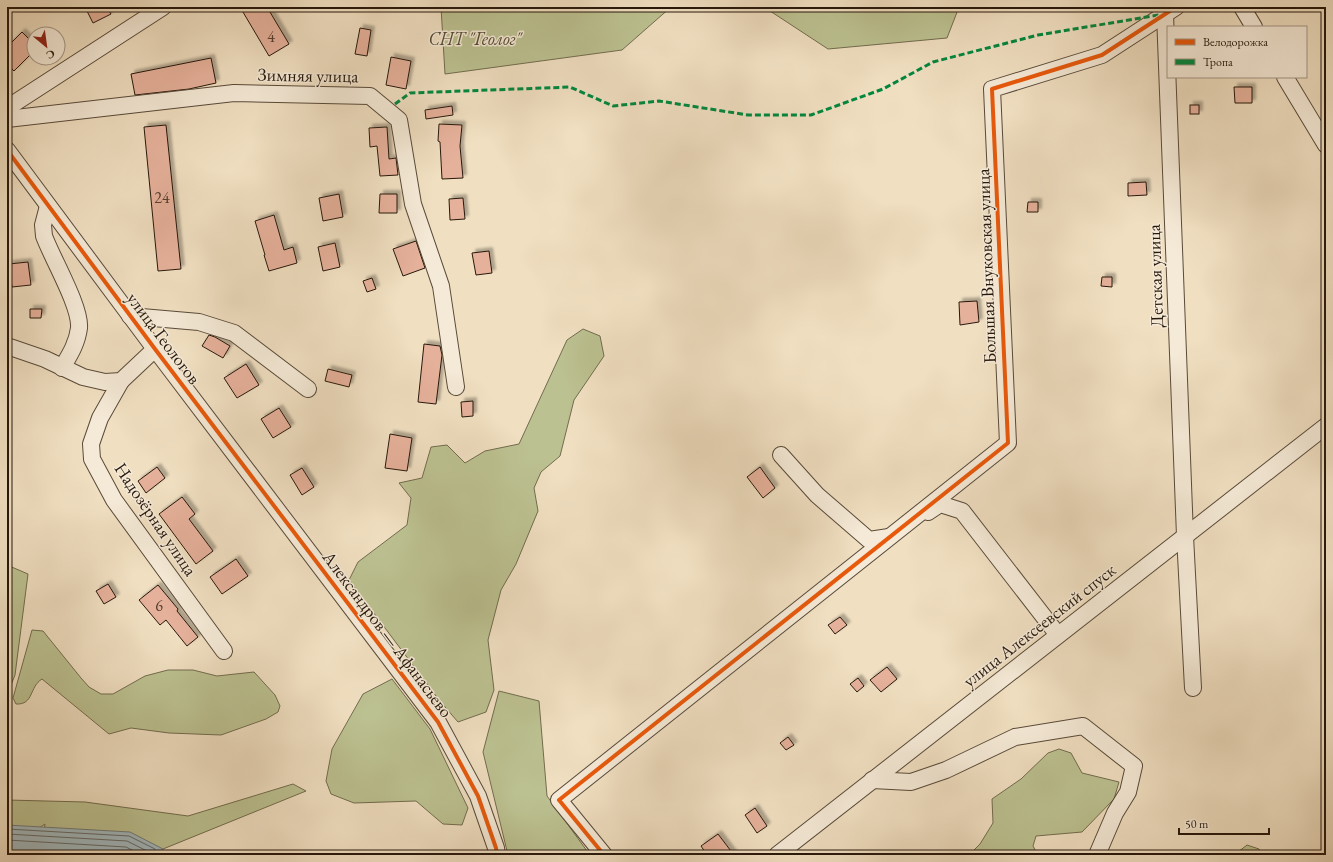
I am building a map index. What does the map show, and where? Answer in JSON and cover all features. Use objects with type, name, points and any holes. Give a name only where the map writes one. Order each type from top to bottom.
[{"type":"street","points":[[7,108],[163,7]]},
{"type":"street","points":[[1242,7],[1253,26]]},
{"type":"street","name":"Большая Внуковская улица","points":[[889,537],[1008,443],[992,89],[1102,55],[1170,10]]},
{"type":"street","name":"Детская улица","points":[[1170,10],[1170,26]]},
{"type":"street","name":"Детская улица","points":[[1172,78],[1185,536],[1193,688]]},
{"type":"street","points":[[1286,78],[1326,146]]},
{"type":"street","name":"Зимняя улица","points":[[7,119],[234,93],[370,96],[399,120],[413,204],[441,286],[456,387]]},
{"type":"street","name":"улица Геологов","points":[[7,150],[300,541]]},
{"type":"street","points":[[48,206],[43,225],[44,236],[75,303],[79,327],[74,346],[62,368]]},
{"type":"street","points":[[130,316],[200,322],[234,333],[308,389]]},
{"type":"street","points":[[7,346],[45,360],[83,377],[104,382],[121,381]]},
{"type":"street","name":"Надозёрная улица","points":[[155,349],[121,381],[100,418],[91,444],[92,459],[114,500],[224,651]]},
{"type":"street","name":"улица Алексеевский спуск","points":[[777,855],[1326,426]]},
{"type":"street","points":[[781,455],[817,495],[869,540],[898,536],[921,516],[940,504],[962,511],[1058,635]]},
{"type":"street","points":[[604,855],[559,800],[889,537]]},
{"type":"street","name":"Александров — Афанасьево","points":[[300,541],[438,722],[478,796],[497,855]]},
{"type":"street","points":[[872,780],[911,782],[946,770],[1015,737],[1083,726],[1134,766],[1128,792],[1116,813],[1098,855]]},
{"type":"green space","name":"СНТ \"Геолог\"","points":[[441,7],[671,7],[622,50],[445,74]]},
{"type":"green space","points":[[764,7],[959,7],[947,38],[828,49]]},
{"type":"green space","points":[[583,329],[600,336],[604,356],[574,400],[560,456],[541,472],[534,488],[538,511],[516,564],[501,590],[488,640],[494,690],[486,712],[458,722],[439,700],[349,580],[358,562],[407,525],[411,498],[399,483],[422,478],[431,447],[447,445],[465,463],[485,451],[519,444],[567,340]]},
{"type":"green space","points":[[7,565],[28,574],[15,675],[7,695]]},
{"type":"green space","points":[[32,630],[43,631],[89,687],[101,694],[113,694],[145,676],[168,670],[193,670],[217,676],[254,672],[275,695],[280,706],[278,712],[266,719],[221,735],[169,733],[131,728],[109,734],[42,679],[35,686],[26,702],[16,704],[13,698]]},
{"type":"green space","points":[[392,679],[430,729],[468,808],[462,825],[443,824],[416,801],[354,803],[331,794],[326,781],[332,749],[363,694]]},
{"type":"green space","points":[[499,691],[539,701],[547,796],[590,855],[508,855],[483,752]]},
{"type":"green space","points":[[1059,749],[1071,753],[1082,773],[1119,782],[1114,799],[1082,832],[1036,836],[1033,846],[1038,855],[969,855],[980,844],[993,823],[992,799],[1021,779],[1048,753]]},
{"type":"green space","points":[[293,784],[306,791],[163,849],[158,855],[40,855],[45,824],[7,849],[7,800],[85,802],[188,816]]},
{"type":"green space","points":[[1247,845],[1259,849],[1262,855],[1239,855],[1238,852]]},
{"type":"water","points":[[7,825],[130,832],[163,849],[158,855],[7,855]]},
{"type":"building","points":[[85,7],[107,7],[111,14],[93,23]]},
{"type":"building","points":[[240,7],[267,7],[289,44],[269,56]]},
{"type":"building","points":[[360,28],[371,30],[367,56],[355,54]]},
{"type":"building","points":[[22,32],[26,36],[26,59],[14,71],[7,64],[7,47]]},
{"type":"building","points":[[391,57],[411,61],[406,89],[386,85]]},
{"type":"building","points":[[211,58],[216,83],[189,89],[135,95],[131,74]]},
{"type":"building","points":[[1234,87],[1252,87],[1252,103],[1235,103]]},
{"type":"building","points":[[1190,105],[1199,105],[1199,114],[1190,114]]},
{"type":"building","points":[[452,106],[453,115],[426,119],[425,110]]},
{"type":"building","points":[[439,124],[462,125],[460,146],[463,178],[442,179],[440,142],[438,141]]},
{"type":"building","points":[[166,125],[181,269],[158,271],[144,127]]},
{"type":"building","points":[[387,127],[389,159],[396,158],[398,175],[380,176],[377,146],[370,147],[369,128]]},
{"type":"building","points":[[1146,182],[1147,195],[1128,196],[1128,183]]},
{"type":"building","points":[[339,194],[343,217],[323,221],[319,198]]},
{"type":"building","points":[[380,194],[397,194],[397,213],[379,213]]},
{"type":"building","points":[[463,198],[465,219],[450,220],[449,199]]},
{"type":"building","points":[[1028,202],[1038,202],[1038,212],[1027,212]]},
{"type":"building","points":[[274,215],[284,250],[293,247],[297,263],[269,271],[255,221]]},
{"type":"building","points":[[416,241],[425,268],[403,276],[393,249]]},
{"type":"building","points":[[335,243],[340,267],[323,271],[318,247]]},
{"type":"building","points":[[489,251],[492,273],[476,275],[472,253]]},
{"type":"building","points":[[28,262],[31,285],[12,287],[9,264]]},
{"type":"building","points":[[1102,277],[1112,277],[1112,287],[1101,286]]},
{"type":"building","points":[[372,278],[376,289],[367,292],[363,281]]},
{"type":"building","points":[[977,301],[979,322],[960,325],[959,302]]},
{"type":"building","points":[[30,309],[42,309],[41,318],[30,318]]},
{"type":"building","points":[[209,335],[230,346],[223,358],[202,346]]},
{"type":"building","points":[[424,344],[440,346],[442,355],[436,404],[418,402]]},
{"type":"building","points":[[246,364],[259,385],[237,398],[224,378]]},
{"type":"building","points":[[328,369],[352,375],[349,387],[325,381]]},
{"type":"building","points":[[473,401],[473,416],[462,417],[461,402]]},
{"type":"building","points":[[279,408],[291,427],[273,438],[261,419]]},
{"type":"building","points":[[390,434],[412,438],[407,471],[385,468]]},
{"type":"building","points":[[157,467],[165,478],[146,493],[138,481]]},
{"type":"building","points":[[760,467],[775,488],[763,498],[747,477]]},
{"type":"building","points":[[302,468],[314,487],[302,495],[290,475]]},
{"type":"building","points":[[182,497],[195,514],[189,519],[213,551],[196,564],[159,514]]},
{"type":"building","points":[[236,559],[248,576],[222,594],[210,577]]},
{"type":"building","points":[[108,584],[116,597],[104,604],[96,591]]},
{"type":"building","points":[[158,585],[178,609],[177,611],[198,637],[187,646],[166,620],[160,625],[139,600]]},
{"type":"building","points":[[840,617],[847,625],[835,634],[828,625]]},
{"type":"building","points":[[887,667],[897,679],[881,692],[870,680]]},
{"type":"building","points":[[858,678],[864,686],[857,692],[850,684]]},
{"type":"building","points":[[788,737],[794,745],[786,750],[780,743]]},
{"type":"building","points":[[755,808],[767,826],[757,833],[745,815]]},
{"type":"building","points":[[718,834],[734,855],[707,855],[701,846]]},
{"type":"marked path","points":[[395,104],[410,93],[570,87],[613,106],[659,101],[748,115],[811,115],[883,89],[933,62],[1038,35],[1159,15]]},
{"type":"cycle path","points":[[604,855],[559,800],[1008,443],[992,89],[1102,55],[1176,7]]},
{"type":"cycle path","points":[[7,150],[155,349],[438,722],[478,796],[497,855]]}]
